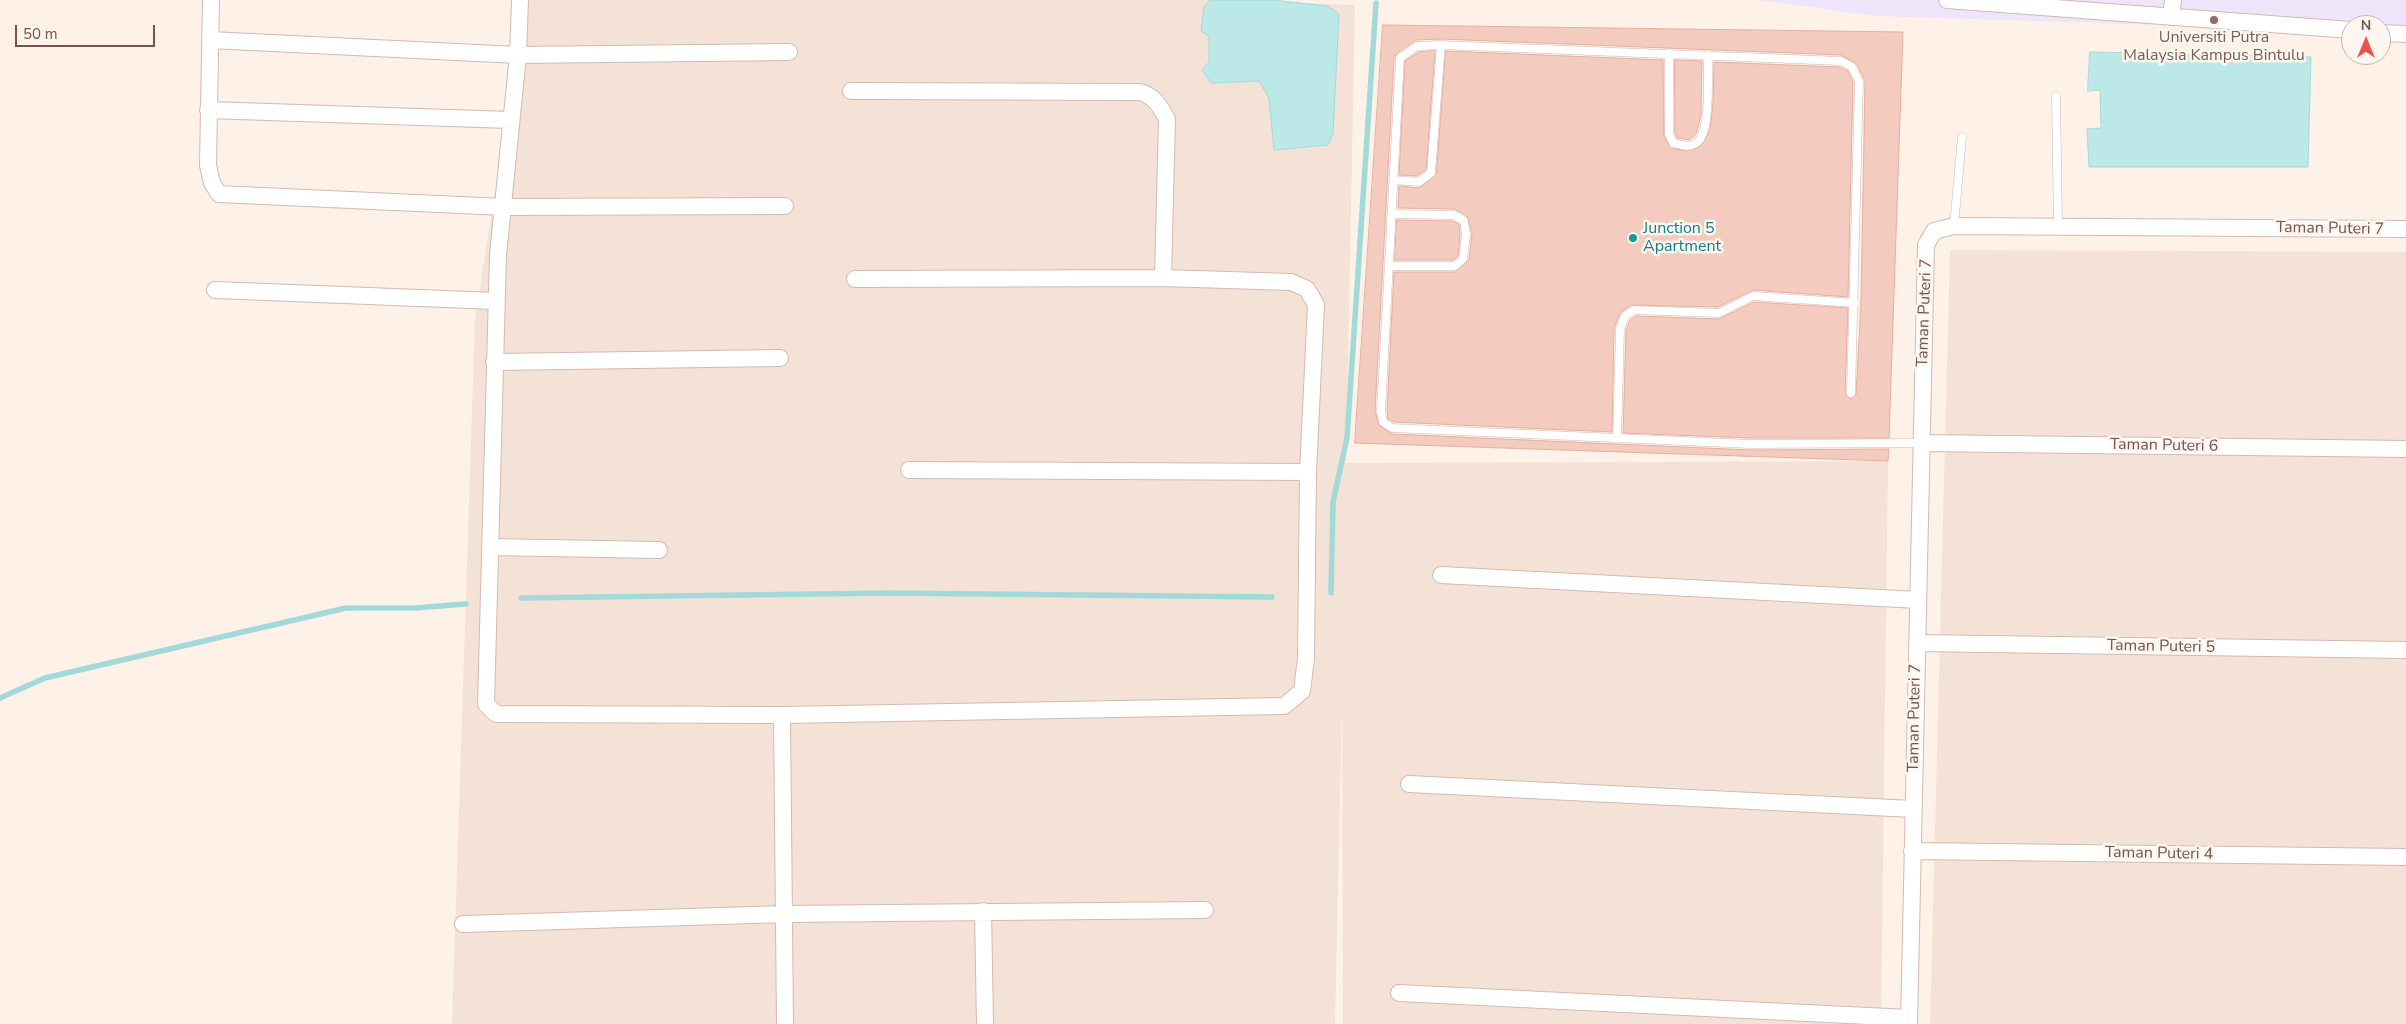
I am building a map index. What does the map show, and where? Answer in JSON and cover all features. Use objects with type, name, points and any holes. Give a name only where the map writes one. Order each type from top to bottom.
[{"type":"street","points":[[211,0],[208,165],[212,183],[219,194],[504,207],[785,206]]},
{"type":"street","points":[[520,0],[518,55],[510,120],[504,207],[498,255],[496,301],[486,704],[496,714],[782,715],[1284,706],[1302,691],[1306,658],[1308,472],[1316,305],[1307,289],[1291,282],[1163,278],[855,279]]},
{"type":"street","points":[[1947,0],[2341,29]]},
{"type":"street","points":[[2171,17],[2173,0]]},
{"type":"street","points":[[2391,33],[2406,34]]},
{"type":"street","points":[[210,40],[518,55],[789,52]]},
{"type":"street","points":[[851,91],[1130,92],[1148,95],[1161,108],[1167,119],[1163,278]]},
{"type":"street","points":[[208,110],[510,120]]},
{"type":"street","name":"Taman Puteri 7","points":[[1909,1021],[1926,245],[1934,231],[1954,226],[2406,229]]},
{"type":"street","points":[[216,290],[496,301]]},
{"type":"street","points":[[494,362],[780,358]]},
{"type":"street","name":"Taman Puteri 6","points":[[1921,443],[2406,449]]},
{"type":"street","points":[[909,470],[1308,472]]},
{"type":"street","points":[[490,547],[659,550]]},
{"type":"street","points":[[1442,575],[1918,600]]},
{"type":"street","name":"Taman Puteri 5","points":[[1917,643],[2406,650]]},
{"type":"street","points":[[782,715],[785,1024]]},
{"type":"street","points":[[1409,784],[1913,809]]},
{"type":"street","name":"Taman Puteri 4","points":[[1912,851],[2406,857]]},
{"type":"street","points":[[463,924],[785,914],[1205,910]]},
{"type":"street","points":[[983,911],[985,1024]]},
{"type":"street","points":[[1399,993],[1909,1021]]},
{"type":"lane","points":[[1394,180],[1419,182],[1430,173],[1440,45]]},
{"type":"lane","points":[[1851,393],[1855,303],[1859,81],[1852,67],[1841,61],[1440,45],[1416,46],[1400,58],[1381,411],[1384,422],[1392,428],[1750,444],[1921,443]]},
{"type":"lane","points":[[1668,53],[1668,134],[1673,143],[1686,146],[1697,143],[1703,134],[1706,123],[1708,55]]},
{"type":"lane","points":[[2056,96],[2058,226]]},
{"type":"lane","points":[[1954,226],[1962,138]]},
{"type":"lane","points":[[1389,266],[1454,266],[1463,259],[1466,247],[1464,221],[1454,215],[1392,214]]},
{"type":"lane","points":[[1617,439],[1620,329],[1624,316],[1634,310],[1719,313],[1753,296],[1855,303]]},
{"type":"shaded area","points":[[525,0],[1224,0],[1355,5],[1346,463],[1888,461],[1881,1024],[1343,1024],[1342,703],[1335,1024],[452,1024],[475,319]]},
{"type":"shaded area","name":"Universiti Putra Malaysia Kampus Bintulu","points":[[1759,0],[2406,0],[2406,33],[2391,28],[2391,15],[2341,15],[2341,31],[1876,16]]},
{"type":"shaded area","points":[[1950,250],[2406,252],[2406,1024],[1930,1024]]},
{"type":"water","points":[[1210,0],[1272,0],[1328,6],[1339,14],[1333,134],[1328,145],[1274,150],[1269,98],[1259,81],[1211,83],[1202,70],[1209,62],[1209,36],[1201,31],[1204,7]]},
{"type":"water","points":[[2090,52],[2311,57],[2308,167],[2089,167],[2087,129],[2101,128],[2100,90],[2088,91]]},
{"type":"building","points":[[1383,25],[1903,32],[1889,438],[1750,438],[1623,433],[1626,330],[1630,320],[1636,316],[1719,319],[1754,302],[1848,308],[1845,393],[1850,399],[1856,395],[1861,303],[1865,81],[1857,64],[1841,55],[1441,39],[1416,40],[1397,53],[1394,58],[1375,411],[1379,425],[1392,434],[1750,450],[1889,449],[1888,461],[1355,443]]},
{"type":"building","points":[[1435,51],[1426,170],[1417,176],[1399,175],[1405,61],[1419,52]]},
{"type":"building","points":[[1446,51],[1663,60],[1664,136],[1670,148],[1685,151],[1700,147],[1710,130],[1714,62],[1839,67],[1848,71],[1853,82],[1848,297],[1753,290],[1718,307],[1631,305],[1620,313],[1614,329],[1612,432],[1394,422],[1388,419],[1394,272],[1455,272],[1469,260],[1472,234],[1467,216],[1454,209],[1398,208],[1399,186],[1419,188],[1436,175]]},
{"type":"building","points":[[1675,60],[1702,61],[1701,115],[1696,134],[1689,140],[1677,138],[1675,133]]},
{"type":"building","points":[[1397,220],[1452,221],[1459,224],[1458,256],[1453,260],[1395,260]]},
{"type":"waterway","points":[[1331,593],[1333,502],[1347,438],[1376,3]]},
{"type":"waterway","points":[[521,598],[889,593],[1272,597]]},
{"type":"waterway","points":[[0,698],[45,678],[346,608],[415,608],[466,604]]},
{"type":"place","name":"Universiti Putra Malaysia Kampus Bintulu","points":[[2214,20]]},
{"type":"place","name":"Junction 5 Apartment","points":[[1633,238]]}]
